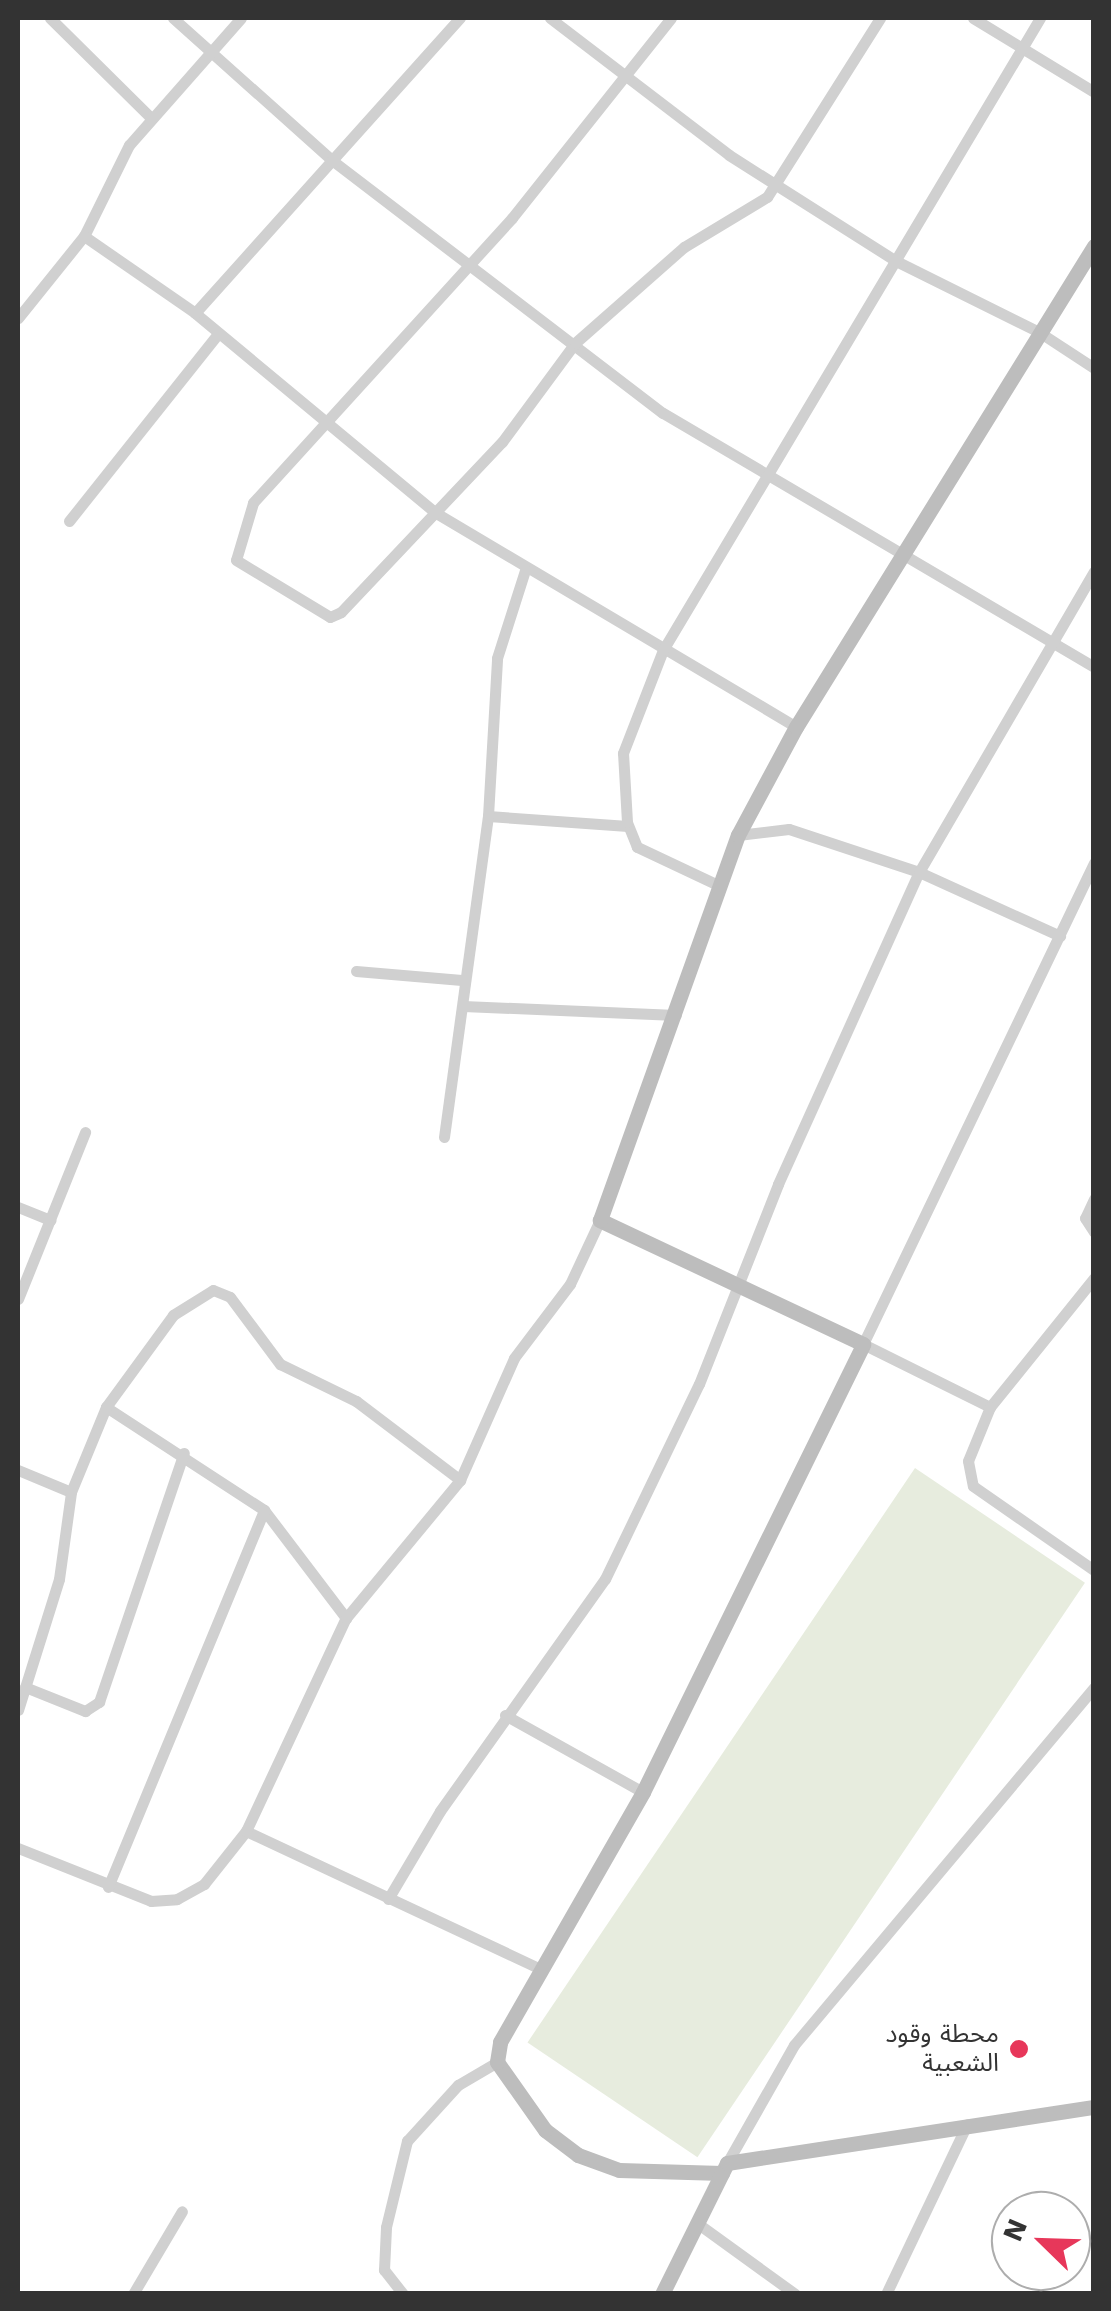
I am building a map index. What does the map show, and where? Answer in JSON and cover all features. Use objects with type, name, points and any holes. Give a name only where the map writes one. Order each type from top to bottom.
[{"type":"street","points":[[50,18],[150,118]]},
{"type":"street","points":[[173,18],[332,161],[473,263],[663,412],[762,475],[1094,667]]},
{"type":"street","points":[[18,319],[84,236],[120,161],[150,118],[241,18]]},
{"type":"street","points":[[195,314],[460,18]]},
{"type":"street","points":[[550,18],[625,79],[776,185],[896,261],[1039,332],[1094,368]]},
{"type":"street","points":[[671,18],[473,263],[253,503],[236,560],[332,618],[502,442],[574,343],[672,256],[776,185],[880,18]]},
{"type":"street","points":[[973,18],[1094,92]]},
{"type":"street","points":[[720,886],[639,849],[628,826],[621,762],[662,650],[762,475],[896,261],[1040,18]]},
{"type":"street","points":[[84,236],[195,314],[436,513],[525,570],[796,727]]},
{"type":"street","points":[[18,1848],[151,1902],[177,1899],[204,1884],[246,1832],[346,1618],[460,1480],[514,1358],[570,1284],[600,1220],[738,836],[796,727],[1094,246]]},
{"type":"street","points":[[69,520],[218,334]]},
{"type":"street","points":[[444,1136],[463,1006],[462,980],[488,816],[497,658],[525,570]]},
{"type":"street","points":[[388,1899],[505,1715],[605,1579],[699,1384],[737,1284],[919,872],[1094,571]]},
{"type":"street","points":[[488,816],[628,826]]},
{"type":"street","points":[[738,836],[789,829],[919,872],[1060,936]]},
{"type":"street","points":[[403,2294],[384,2270],[386,2227],[407,2141],[458,2085],[497,2062],[515,2008],[643,1792],[1094,863]]},
{"type":"street","points":[[356,970],[462,980]]},
{"type":"street","points":[[463,1006],[676,1016]]},
{"type":"street","points":[[18,1299],[85,1132]]},
{"type":"street","points":[[1094,1199],[1085,1218],[1094,1232]]},
{"type":"street","points":[[18,1207],[50,1220]]},
{"type":"street","points":[[600,1220],[990,1407]]},
{"type":"street","points":[[1094,1278],[990,1407],[968,1461],[973,1486],[1094,1570]]},
{"type":"street","points":[[18,1710],[59,1579],[72,1492],[106,1407],[173,1314],[221,1291],[280,1364],[334,1387],[460,1480]]},
{"type":"street","points":[[106,1407],[184,1454],[264,1510],[346,1618]]},
{"type":"street","points":[[26,1686],[85,1711],[98,1702],[184,1454]]},
{"type":"street","points":[[18,1470],[72,1492]]},
{"type":"street","points":[[108,1887],[264,1510]]},
{"type":"street","points":[[662,2294],[724,2168],[794,2045],[1094,1686]]},
{"type":"street","points":[[505,1715],[643,1792]]},
{"type":"street","points":[[246,1832],[540,1969]]},
{"type":"street","points":[[497,2062],[545,2130],[578,2155],[619,2170],[724,2168],[967,2124],[1094,2107]]},
{"type":"street","points":[[886,2294],[967,2124]]},
{"type":"street","points":[[134,2294],[182,2211]]},
{"type":"street","points":[[697,2223],[795,2294]]},
{"type":"shaded area","points":[[915,1468],[1085,1583],[697,2157],[527,2043]]},
{"type":"place","name":"محطة وقود الشعبية","points":[[1019,2049]]}]
